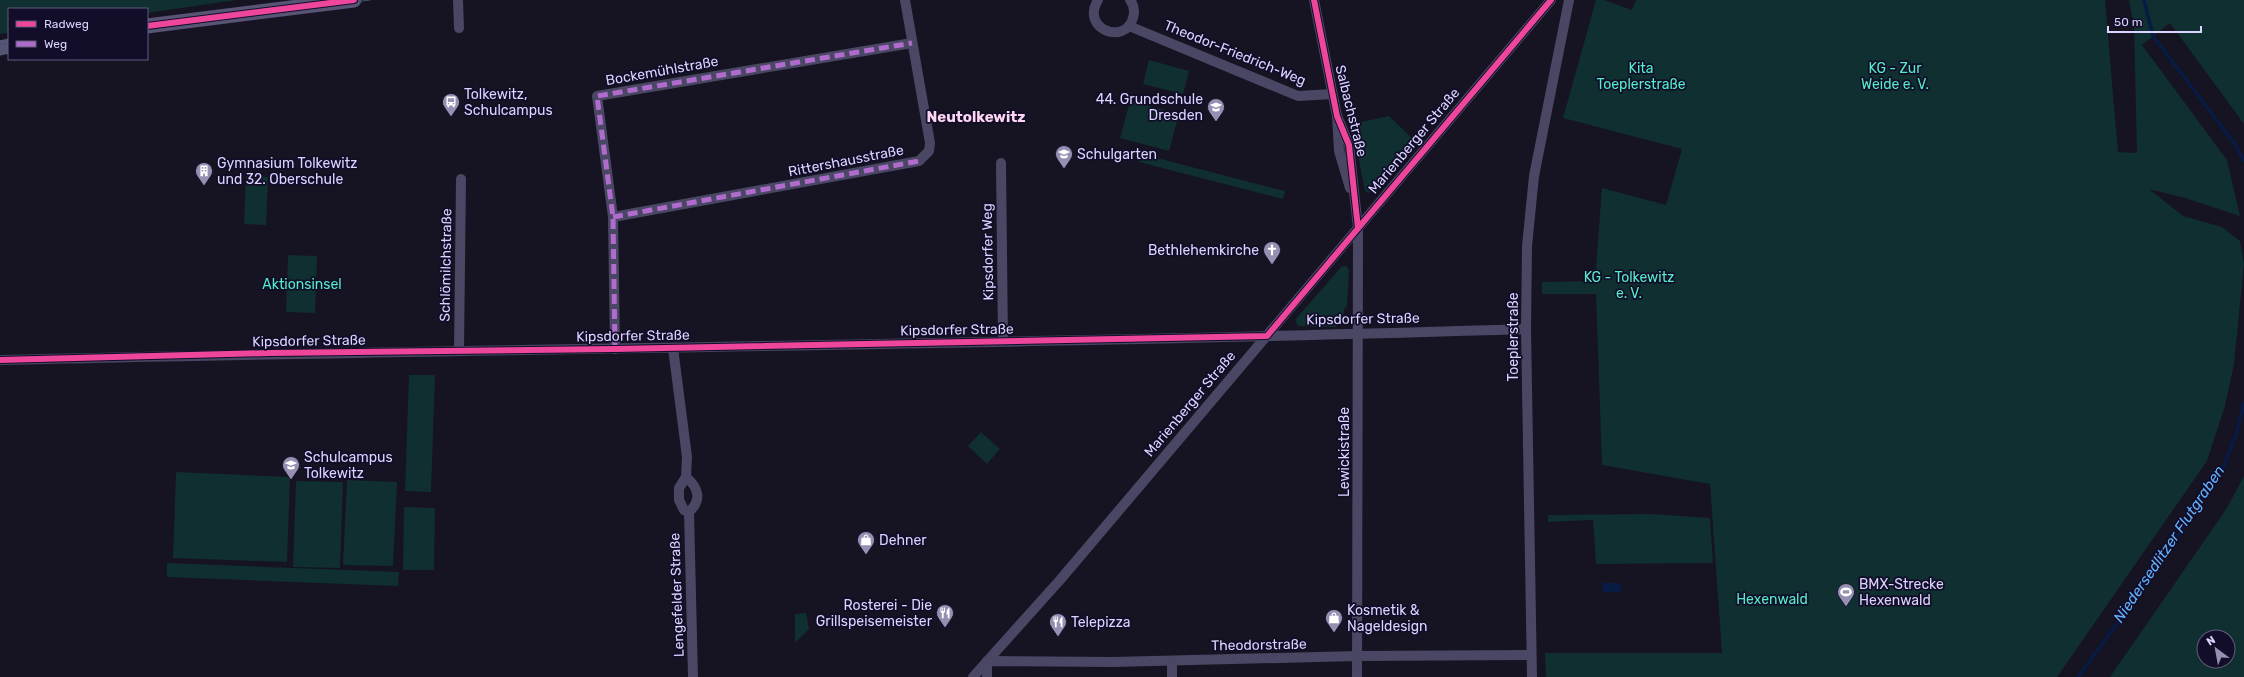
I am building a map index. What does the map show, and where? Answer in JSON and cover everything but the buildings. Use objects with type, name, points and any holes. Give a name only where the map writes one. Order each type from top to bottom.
[{"type":"main road","points":[[148,26],[354,0]]},
{"type":"street","points":[[458,0],[459,28]]},
{"type":"street","name":"Rittershausstraße","points":[[613,217],[919,161],[928,151],[930,143],[905,0]]},
{"type":"street","points":[[1098,0],[1094,11],[1094,18],[1102,29],[1115,33],[1129,26],[1134,15],[1134,9],[1130,0]]},
{"type":"street","name":"Salbachstraße","points":[[1314,0],[1337,116],[1349,145],[1353,194],[1358,228]]},
{"type":"street","name":"Marienberger Straße","points":[[973,677],[1060,580],[1550,0]]},
{"type":"street","name":"Toeplerstraße","points":[[1532,677],[1526,329],[1528,235],[1534,176],[1569,0]]},
{"type":"street","name":"Theodor-Friedrich-Weg","points":[[1129,26],[1298,96],[1332,94]]},
{"type":"street","name":"Bockemühlstraße","points":[[615,349],[613,217],[597,96],[912,43]]},
{"type":"street","name":"Kipsdorfer Weg","points":[[1001,163],[1003,341]]},
{"type":"street","name":"Schlömilchstraße","points":[[459,350],[461,179]]},
{"type":"street","name":"Lewickistraße","points":[[1357,677],[1358,228]]},
{"type":"street","name":"Kipsdorfer Straße","points":[[0,360],[459,350],[674,348],[1266,336],[1526,329]]},
{"type":"street","points":[[674,348],[687,457],[686,477],[679,488],[679,500],[684,510],[689,512]]},
{"type":"street","name":"Lengefelder Straße","points":[[686,477],[693,483],[698,492],[698,499],[689,512],[693,677]]},
{"type":"street","name":"Theodorstraße","points":[[987,661],[1172,661],[1357,656],[1531,655]]},
{"type":"street","points":[[987,661],[987,677]]},
{"type":"street","points":[[1172,661],[1172,677]]},
{"type":"green space","points":[[0,0],[236,0],[148,13],[148,8],[8,8],[8,33],[0,34]]},
{"type":"green space","points":[[1596,0],[1604,0],[1632,10],[1636,0],[2105,0],[2118,152],[2137,153],[2134,26],[2129,0],[2244,0],[2244,124],[2170,23],[2142,45],[2227,160],[2240,216],[2185,198],[2149,189],[2183,216],[2222,227],[2240,241],[2244,264],[2234,364],[2225,406],[2207,461],[2057,677],[1546,677],[1545,653],[1722,653],[1710,484],[1602,465],[1596,294],[1542,294],[1542,282],[1595,281],[1602,188],[1666,205],[1682,149],[1563,118]]},
{"type":"green space","points":[[1149,60],[1189,71],[1183,94],[1143,84]]},
{"type":"green space","points":[[1130,101],[1179,114],[1169,151],[1120,138]]},
{"type":"green space","points":[[1389,116],[1416,142],[1369,193],[1365,191],[1352,124]]},
{"type":"green space","points":[[1141,154],[1285,191],[1283,199],[1139,162]]},
{"type":"green space","points":[[246,176],[268,177],[266,225],[244,224]]},
{"type":"green space","name":"Aktionsinsel","points":[[288,255],[317,256],[315,313],[286,312]]},
{"type":"green space","points":[[1342,266],[1346,266],[1349,270],[1347,306],[1344,309],[1343,322],[1335,327],[1298,326],[1295,320]]},
{"type":"green space","points":[[409,375],[435,375],[431,492],[405,491]]},
{"type":"green space","points":[[981,432],[1000,449],[987,464],[968,446]]},
{"type":"green space","points":[[176,472],[290,477],[287,562],[173,558]]},
{"type":"green space","points":[[2244,476],[2244,677],[2110,677],[2227,508]]},
{"type":"green space","points":[[347,480],[397,482],[393,566],[343,565]]},
{"type":"green space","points":[[296,481],[343,482],[340,568],[293,567]]},
{"type":"green space","points":[[404,507],[435,508],[434,570],[403,570]]},
{"type":"green space","points":[[1651,514],[1710,518],[1713,563],[1596,564],[1593,520],[1548,522],[1548,515]]},
{"type":"green space","points":[[167,563],[399,572],[398,586],[167,577]]},
{"type":"green space","points":[[806,613],[809,629],[795,643],[795,614]]},
{"type":"water","points":[[1602,583],[1620,583],[1621,592],[1603,592]]},
{"type":"waterway","name":"Niedersedlitzer Flutgraben","points":[[2144,0],[2153,36],[2234,143],[2244,161]]},
{"type":"waterway","name":"Niedersedlitzer Flutgraben","points":[[2078,677],[2130,606],[2222,470],[2236,435],[2244,403]]},
{"type":"tram line","points":[[148,30],[370,0]]},
{"type":"tram line","points":[[148,23],[204,16]]},
{"type":"tram line","points":[[0,44],[8,43]]},
{"type":"tram line","points":[[0,51],[8,50]]},
{"type":"marked path","points":[[615,349],[613,217],[597,96],[912,43]]},
{"type":"marked path","points":[[613,217],[919,161]]},
{"type":"cycle path","points":[[148,26],[354,0]]},
{"type":"cycle path","points":[[1314,0],[1337,116],[1349,145],[1358,228]]},
{"type":"cycle path","points":[[0,360],[269,353],[615,349],[1267,336],[1551,0]]},
{"type":"place","name":"Tolkewitz, Schulcampus","points":[[451,117]]},
{"type":"place","name":"44. Grundschule Dresden","points":[[1216,122]]},
{"type":"place","name":"Schulgarten","points":[[1064,169]]},
{"type":"place","name":"Gymnasium Tolkewitz und 32. Oberschule","points":[[204,186]]},
{"type":"place","name":"Bethlehemkirche","points":[[1272,265]]},
{"type":"place","name":"Schulcampus Tolkewitz","points":[[291,480]]},
{"type":"place","name":"Dehner","points":[[866,555]]},
{"type":"place","name":"BMX-Strecke Hexenwald","points":[[1846,607]]},
{"type":"place","name":"Rosterei - Die Grillspeisemeister","points":[[945,628]]},
{"type":"place","name":"Kosmetik & Nageldesign","points":[[1334,633]]},
{"type":"place","name":"Telepizza","points":[[1058,637]]},
{"type":"district","name":"Neutolkewitz","points":[[976,117]]},
{"type":"park label","name":"Kita Toeplerstraße","points":[[1641,76]]},
{"type":"park label","name":"KG - Zur Weide e. V.","points":[[1895,76]]},
{"type":"park label","name":"KG - Tolkewitz e. V.","points":[[1629,286]]},
{"type":"park label","name":"Hexenwald","points":[[1772,599]]}]
